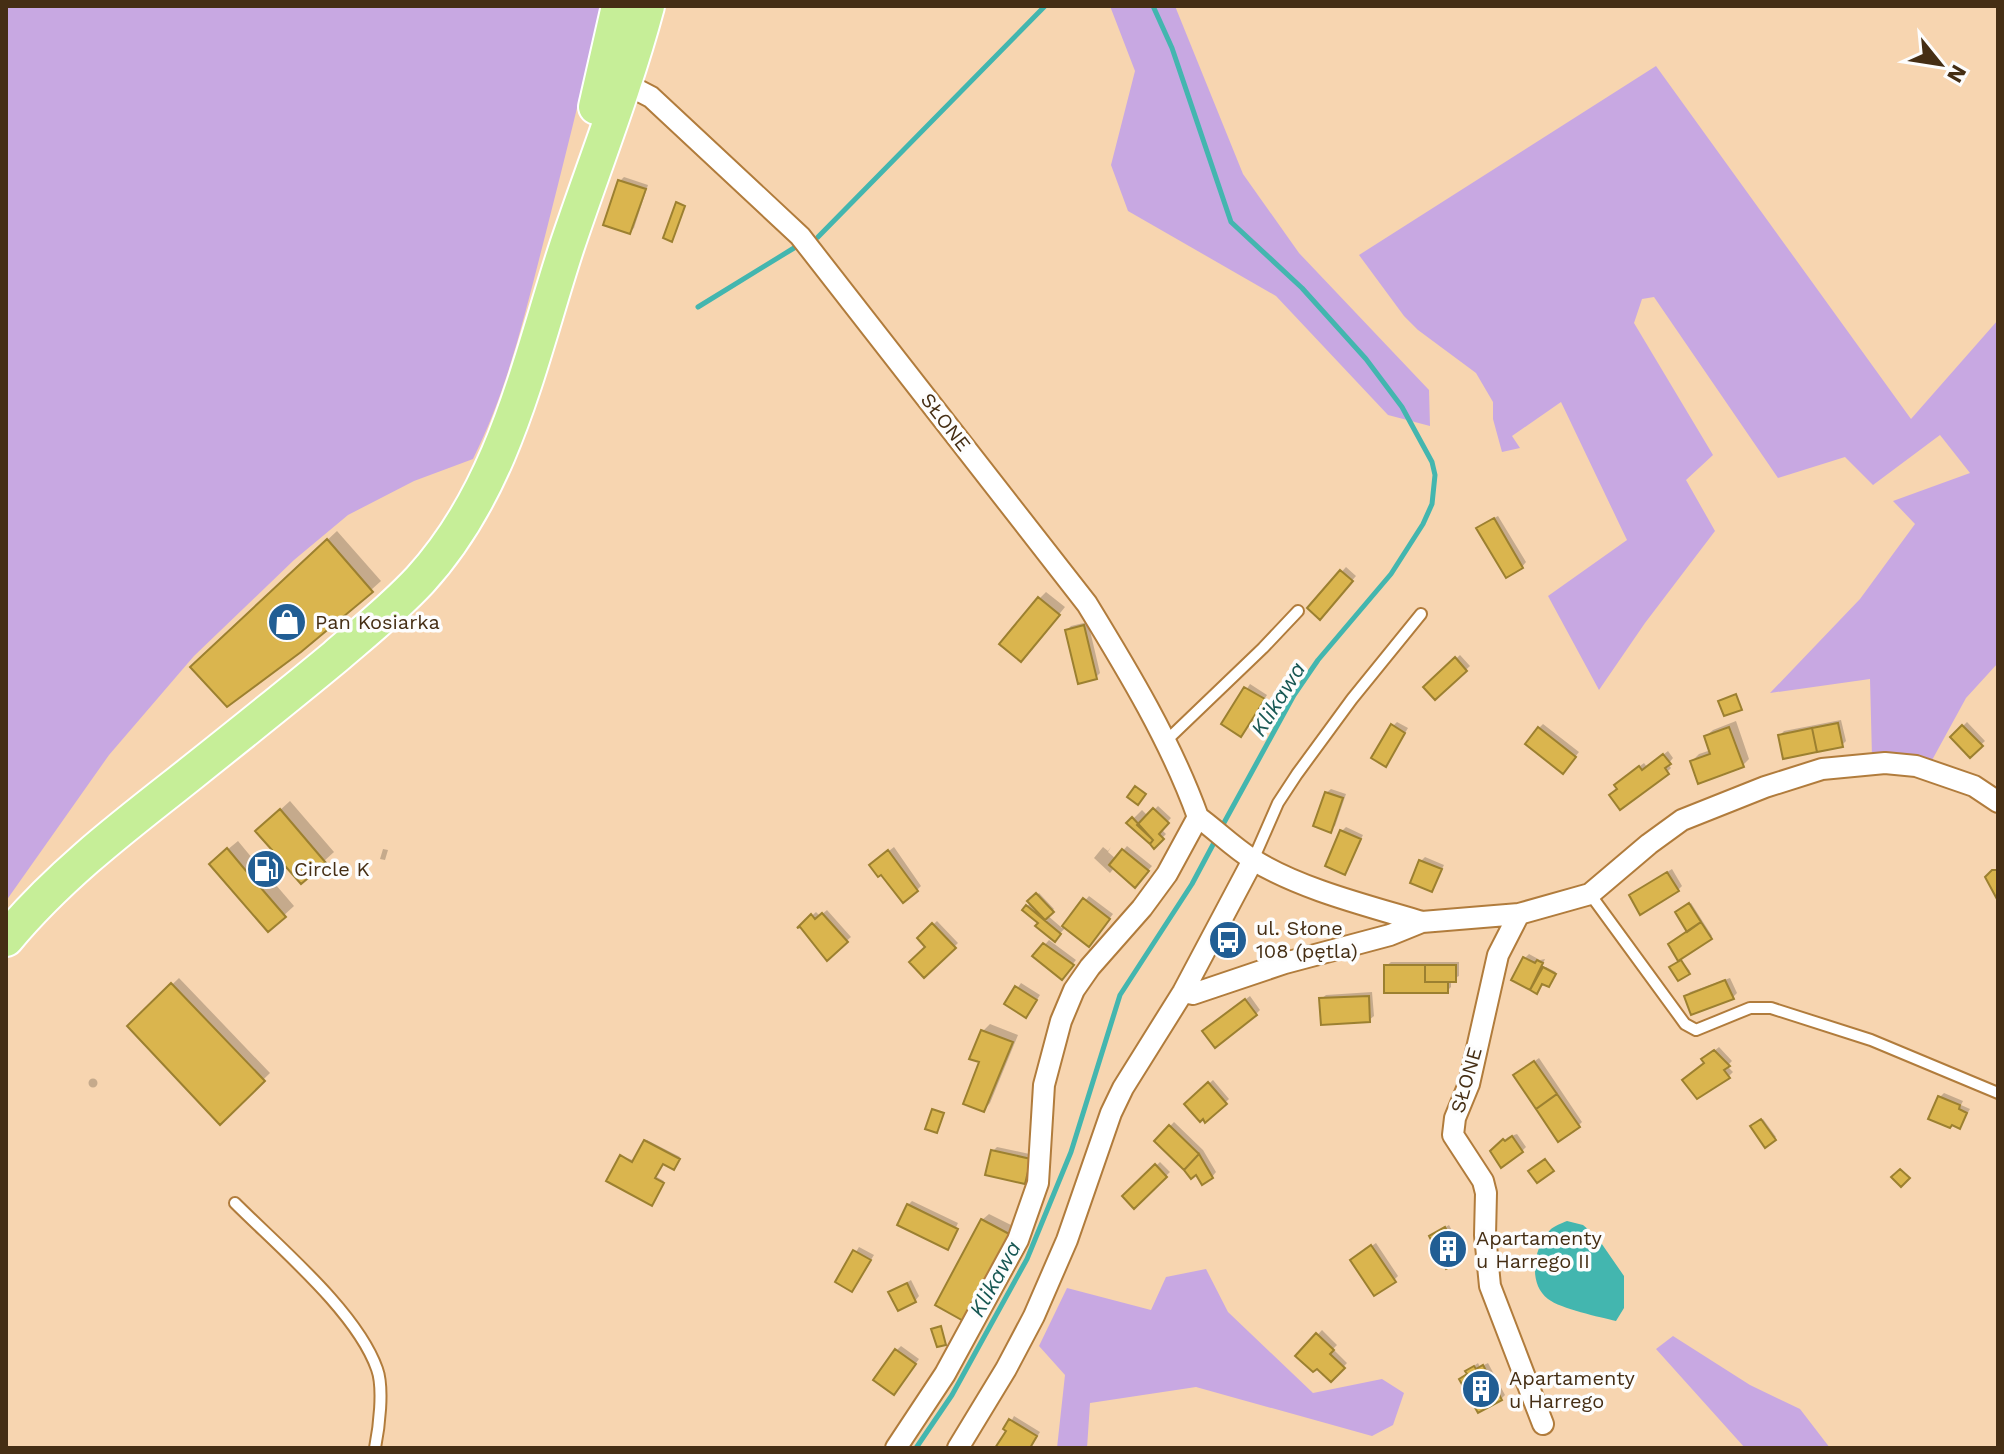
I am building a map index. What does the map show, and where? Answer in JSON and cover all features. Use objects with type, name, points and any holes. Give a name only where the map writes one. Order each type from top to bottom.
[{"type":"highway","points":[[613,79],[619,6]]},
{"type":"highway","points":[[6,939],[39,902],[100,845],[341,651],[428,570],[452,537],[479,493],[505,439],[528,378],[613,79],[647,6]]},
{"type":"street","name":"SŁONE","points":[[613,79],[651,97],[800,236],[1085,601],[1119,657],[1204,821]]},
{"type":"street","points":[[1183,992],[1193,994],[1285,963],[1390,935],[1422,922],[1519,914],[1590,894],[1682,820],[1765,787],[1822,769],[1885,763],[1916,766],[1974,786],[1998,802]]},
{"type":"street","points":[[896,1448],[945,1374],[1018,1240],[1038,1183],[1044,1085],[1061,1021],[1074,990],[1142,908],[1204,821],[1253,860],[1284,875],[1351,901],[1422,922]]},
{"type":"street","points":[[958,1448],[1034,1316],[1067,1240],[1111,1113],[1123,1088],[1183,992],[1253,860]]},
{"type":"street","name":"SŁONE","points":[[1519,914],[1498,955],[1469,1084],[1455,1118],[1453,1135],[1483,1181],[1490,1286],[1543,1424]]},
{"type":"lane","points":[[1164,743],[1298,611]]},
{"type":"lane","points":[[1253,860],[1278,803],[1297,774],[1352,699],[1421,614]]},
{"type":"lane","points":[[1590,894],[1685,1024],[1696,1030],[1750,1008],[1771,1008],[1871,1040],[1998,1093]]},
{"type":"lane","points":[[235,1203],[361,1335],[379,1372],[379,1425],[375,1448]]},
{"type":"shaded area","points":[[6,6],[601,6],[521,327],[496,407],[473,459],[414,481],[348,515],[294,560],[194,656],[109,755],[6,901]]},
{"type":"shaded area","points":[[1110,6],[1175,6],[1243,174],[1299,253],[1429,390],[1430,426],[1388,415],[1276,296],[1128,211],[1111,165],[1135,71]]},
{"type":"shaded area","points":[[1656,66],[1911,419],[1998,320],[1998,663],[1966,698],[1931,762],[1901,754],[1872,757],[1870,679],[1770,693],[1860,599],[1915,524],[1893,501],[1970,473],[1940,435],[1873,485],[1845,457],[1778,478],[1654,297],[1642,299],[1634,323],[1713,455],[1686,480],[1715,531],[1599,690],[1548,596],[1627,540],[1561,402],[1512,436],[1520,448],[1502,452],[1493,419],[1493,402],[1476,373],[1404,316],[1359,255]]},
{"type":"shaded area","points":[[1206,1269],[1228,1312],[1313,1393],[1382,1379],[1404,1393],[1393,1425],[1372,1436],[1196,1387],[1090,1403],[1087,1448],[1057,1448],[1065,1375],[1039,1346],[1067,1288],[1151,1310],[1166,1277]]},
{"type":"shaded area","points":[[1673,1336],[1750,1385],[1800,1409],[1830,1448],[1745,1448],[1656,1349]]},
{"type":"water","points":[[1567,1221],[1583,1225],[1597,1237],[1624,1276],[1624,1308],[1616,1321],[1554,1303],[1537,1284],[1535,1265],[1544,1237]]},
{"type":"building","points":[[618,180],[646,189],[630,234],[603,225]]},
{"type":"building","points":[[676,202],[685,206],[672,242],[663,238]]},
{"type":"building","points":[[1494,518],[1523,568],[1506,578],[1476,528]]},
{"type":"building","name":"Pan Kosiarka","points":[[327,539],[373,592],[301,652],[227,707],[190,667]]},
{"type":"building","points":[[1340,570],[1353,581],[1320,620],[1307,608]]},
{"type":"building","points":[[1038,597],[1060,615],[1021,662],[999,644]]},
{"type":"building","points":[[1084,625],[1097,679],[1078,684],[1065,630]]},
{"type":"building","points":[[1455,657],[1467,671],[1435,700],[1423,687]]},
{"type":"building","points":[[1244,687],[1265,699],[1241,737],[1221,724]]},
{"type":"building","points":[[1736,694],[1742,710],[1724,716],[1718,701]]},
{"type":"building","points":[[1838,723],[1843,747],[1817,752],[1812,728]]},
{"type":"building","points":[[1391,724],[1405,733],[1386,767],[1371,758]]},
{"type":"building","points":[[1962,725],[1983,746],[1970,758],[1950,737]]},
{"type":"building","points":[[1538,727],[1576,757],[1563,774],[1525,744]]},
{"type":"building","points":[[1729,727],[1744,767],[1698,784],[1690,761],[1710,754],[1704,736]]},
{"type":"building","points":[[1812,728],[1817,752],[1783,759],[1778,735]]},
{"type":"building","points":[[1663,754],[1671,764],[1665,768],[1669,774],[1620,810],[1609,795],[1617,789],[1614,785],[1639,766],[1642,770]]},
{"type":"building","points":[[1135,786],[1146,794],[1138,805],[1127,797]]},
{"type":"building","points":[[1325,792],[1343,798],[1331,833],[1313,826]]},
{"type":"building","points":[[1153,808],[1169,823],[1159,834],[1164,839],[1154,849],[1150,844],[1153,840],[1137,825]]},
{"type":"building","name":"Circle K","points":[[280,809],[326,863],[301,884],[286,867],[261,888],[286,917],[268,932],[209,864],[227,848],[247,872],[272,850],[255,831]]},
{"type":"building","points":[[1132,817],[1153,840],[1150,844],[1126,823]]},
{"type":"building","points":[[1340,830],[1361,839],[1345,875],[1325,866]]},
{"type":"building","points":[[1122,849],[1149,871],[1135,888],[1109,865]]},
{"type":"building","points":[[888,850],[918,891],[903,903],[869,865]]},
{"type":"building","points":[[1419,860],[1442,869],[1432,892],[1410,883]]},
{"type":"building","points":[[1992,870],[1998,870],[1998,901],[1985,877]]},
{"type":"building","points":[[1667,872],[1679,891],[1640,915],[1629,895]]},
{"type":"building","points":[[1036,893],[1054,912],[1045,920],[1027,901]]},
{"type":"building","points":[[1083,898],[1110,919],[1089,947],[1062,926]]},
{"type":"building","points":[[1689,903],[1701,922],[1687,932],[1675,912]]},
{"type":"building","points":[[1026,905],[1061,934],[1055,942],[1035,926],[1038,923],[1022,910]]},
{"type":"building","points":[[822,913],[848,942],[827,961],[800,927],[797,928],[811,914],[815,919]]},
{"type":"building","points":[[1701,922],[1712,939],[1678,961],[1668,944]]},
{"type":"building","points":[[932,923],[956,948],[924,978],[909,962],[925,947],[917,938]]},
{"type":"building","points":[[1043,943],[1074,965],[1062,980],[1032,956]]},
{"type":"building","points":[[1523,957],[1543,963],[1530,990],[1511,980]]},
{"type":"building","points":[[1681,960],[1690,974],[1678,981],[1669,967]]},
{"type":"building","points":[[1384,965],[1425,965],[1425,982],[1448,982],[1448,993],[1384,993]]},
{"type":"building","points":[[1425,965],[1456,965],[1456,982],[1425,982]]},
{"type":"building","points":[[1543,967],[1556,974],[1549,987],[1542,984],[1537,994],[1530,990]]},
{"type":"building","points":[[1725,980],[1734,999],[1691,1015],[1684,996]]},
{"type":"building","points":[[171,983],[265,1081],[220,1125],[127,1026]]},
{"type":"building","points":[[1015,986],[1037,1000],[1026,1018],[1004,1004]]},
{"type":"building","points":[[1369,996],[1370,1022],[1321,1025],[1319,998]]},
{"type":"building","points":[[1245,999],[1257,1015],[1215,1048],[1202,1031]]},
{"type":"building","points":[[981,1030],[1013,1042],[984,1112],[963,1104],[979,1062],[969,1059]]},
{"type":"building","points":[[1714,1050],[1730,1066],[1724,1070],[1730,1078],[1697,1099],[1682,1080],[1704,1063],[1701,1059]]},
{"type":"building","points":[[1534,1061],[1557,1094],[1536,1109],[1513,1075]]},
{"type":"building","points":[[1208,1082],[1227,1104],[1205,1123],[1203,1119],[1200,1122],[1184,1104]]},
{"type":"building","points":[[1557,1094],[1580,1127],[1558,1142],[1536,1109]]},
{"type":"building","points":[[1938,1096],[1960,1105],[1959,1109],[1967,1113],[1960,1129],[1928,1119]]},
{"type":"building","points":[[932,1109],[944,1113],[937,1133],[925,1129]]},
{"type":"building","points":[[1761,1119],[1776,1140],[1765,1148],[1750,1126]]},
{"type":"building","points":[[1169,1125],[1199,1154],[1184,1170],[1154,1141]]},
{"type":"building","points":[[1512,1136],[1523,1152],[1501,1168],[1490,1151],[1503,1139],[1505,1141]]},
{"type":"building","points":[[644,1140],[680,1159],[674,1170],[663,1164],[655,1178],[664,1183],[652,1206],[606,1181],[620,1155],[632,1162]]},
{"type":"building","points":[[991,1150],[1031,1159],[1025,1184],[985,1175]]},
{"type":"building","points":[[1199,1154],[1213,1178],[1202,1185],[1196,1175],[1191,1179],[1184,1170]]},
{"type":"building","points":[[1545,1159],[1554,1171],[1537,1183],[1528,1171]]},
{"type":"building","points":[[1155,1164],[1167,1177],[1134,1209],[1122,1196]]},
{"type":"building","points":[[1900,1169],[1910,1178],[1901,1187],[1891,1177]]},
{"type":"building","points":[[907,1204],[958,1229],[948,1250],[897,1225]]},
{"type":"building","points":[[981,1219],[1013,1236],[967,1323],[935,1305]]},
{"type":"building","name":"Apartamenty u Harrego II","points":[[1445,1227],[1452,1241],[1459,1241],[1462,1247],[1457,1253],[1462,1261],[1446,1269],[1429,1236]]},
{"type":"building","points":[[1371,1245],[1396,1282],[1374,1296],[1350,1260]]},
{"type":"building","points":[[853,1250],[871,1260],[852,1292],[835,1282]]},
{"type":"building","points":[[907,1283],[916,1302],[898,1311],[888,1292]]},
{"type":"building","points":[[941,1326],[946,1345],[937,1347],[931,1329]]},
{"type":"building","points":[[1316,1333],[1334,1350],[1330,1354],[1345,1368],[1331,1382],[1317,1369],[1313,1372],[1295,1356]]},
{"type":"building","points":[[895,1349],[916,1364],[894,1395],[873,1380]]},
{"type":"building","name":"Apartamenty u Harrego","points":[[1483,1365],[1502,1400],[1478,1413],[1459,1379],[1467,1374],[1465,1371]]},
{"type":"building","points":[[1009,1419],[1037,1436],[1030,1448],[995,1448],[1006,1431],[1003,1429]]},
{"type":"waterway","points":[[818,237],[1045,6]]},
{"type":"waterway","name":"Klikawa","points":[[1153,6],[1172,48],[1231,222],[1302,288],[1366,359],[1402,407],[1432,462],[1435,475],[1432,504],[1423,524],[1391,574],[1318,660],[1294,695],[1220,830]]},
{"type":"waterway","points":[[698,307],[794,248]]},
{"type":"waterway","name":"Klikawa","points":[[916,1448],[952,1395],[1027,1259],[1071,1152],[1120,995],[1192,884],[1216,839]]},
{"type":"place","name":"Pan Kosiarka","points":[[287,622]]},
{"type":"place","name":"Circle K","points":[[266,869]]},
{"type":"place","name":"ul. Słone 108 (pętla)","points":[[1228,940]]},
{"type":"place","name":"Apartamenty u Harrego II","points":[[1448,1249]]},
{"type":"place","name":"Apartamenty u Harrego","points":[[1481,1389]]}]
